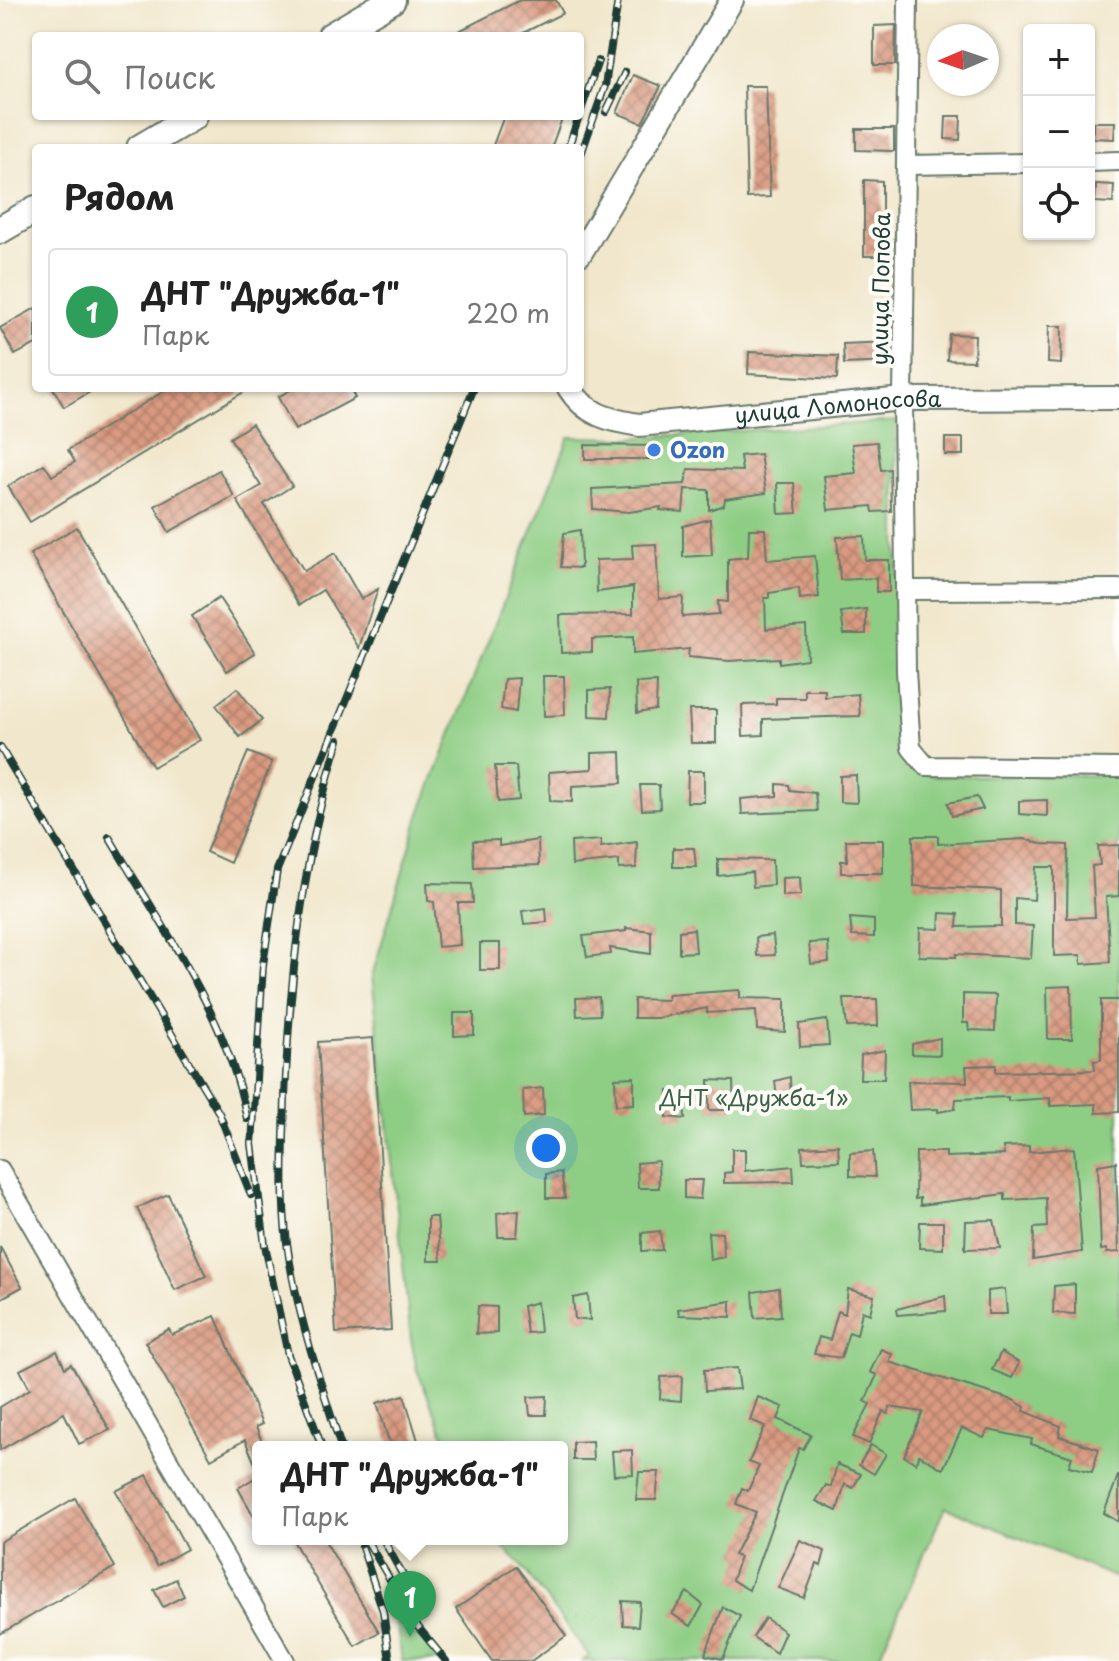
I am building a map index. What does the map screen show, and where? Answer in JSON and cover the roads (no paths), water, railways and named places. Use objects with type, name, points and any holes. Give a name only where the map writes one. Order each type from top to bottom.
[{"type":"main road","points":[[338,32],[392,0]]},
{"type":"main road","points":[[147,144],[187,120]]},
{"type":"main road","points":[[0,230],[32,211]]},
{"type":"street","points":[[584,247],[732,0]]},
{"type":"street","name":"улица Попова","points":[[908,0],[903,399],[911,748],[926,766],[1119,768]]},
{"type":"street","points":[[1095,162],[1119,161]]},
{"type":"street","points":[[907,165],[1023,163]]},
{"type":"street","name":"улица Ломоносова","points":[[571,392],[577,401],[603,419],[639,425],[903,399],[1119,398]]},
{"type":"street","points":[[905,590],[1119,589]]},
{"type":"street","points":[[0,1170],[285,1661]]},
{"type":"railway","points":[[584,146],[605,86],[618,0]]},
{"type":"railway","points":[[584,102],[598,61]]},
{"type":"railway","points":[[606,112],[625,72]]},
{"type":"railway","points":[[569,144],[578,120]]},
{"type":"railway","points":[[320,1441],[288,1355],[265,1245],[252,1144],[263,965],[277,870],[472,392]]},
{"type":"railway","points":[[339,740],[316,828],[300,917],[287,1052],[283,1170],[285,1225],[296,1295],[339,1441]]},
{"type":"railway","points":[[0,747],[219,1113],[251,1195]]},
{"type":"railway","points":[[109,837],[171,938],[209,1008],[238,1081],[247,1119]]},
{"type":"railway","points":[[370,1545],[418,1627],[446,1661]]},
{"type":"railway","points":[[386,1545],[425,1616]]},
{"type":"railway","points":[[362,1547],[383,1611],[390,1661]]},
{"type":"place","name":"Ozon","points":[[654,450]]},
{"type":"place","name":"ДНТ \"Дружба-1\"","points":[[410,1637]]},
{"type":"park label","name":"ДНТ «Дружба-1»","points":[[754,1098]]}]
